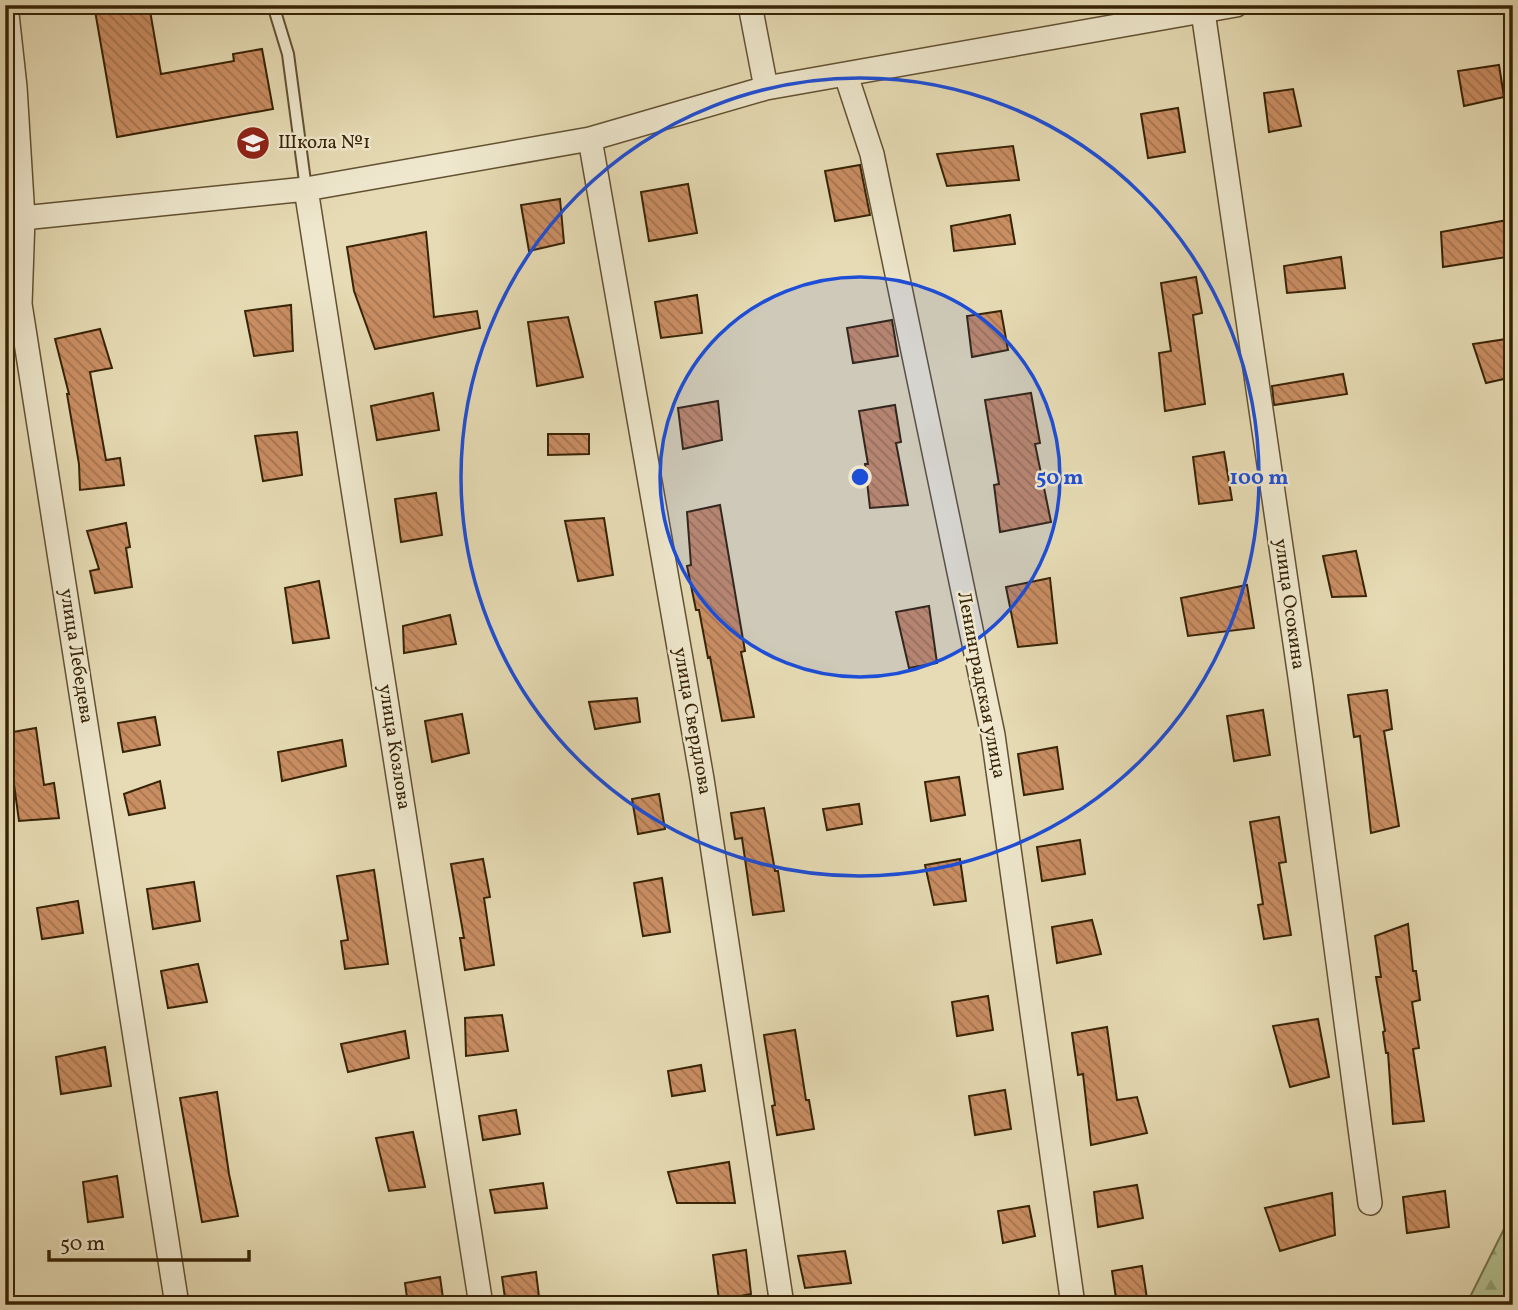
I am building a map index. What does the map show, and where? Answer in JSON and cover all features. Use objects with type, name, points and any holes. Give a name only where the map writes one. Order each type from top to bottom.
[{"type":"street","name":"улица Лебедева","points":[[6,5],[15,87],[14,220],[20,304],[177,1305]]},
{"type":"street","points":[[750,5],[766,88]]},
{"type":"street","points":[[14,220],[306,189],[590,139],[766,88],[1202,7],[1236,5]]},
{"type":"street","name":"улица Осокина","points":[[1202,7],[1301,684],[1370,1203]]},
{"type":"street","name":"Ленинградская улица","points":[[846,75],[872,154],[993,735],[1073,1305]]},
{"type":"street","name":"улица Свердлова","points":[[590,139],[702,779],[782,1305]]},
{"type":"street","name":"улица Козлова","points":[[306,189],[481,1305]]},
{"type":"lane","points":[[273,5],[288,54],[306,189]]},
{"type":"green space","points":[[1513,1211],[1513,1305],[1466,1305]]},
{"type":"building","points":[[94,5],[149,5],[161,74],[234,61],[233,54],[262,49],[273,109],[117,137]]},
{"type":"building","points":[[1499,65],[1504,97],[1464,106],[1458,71]]},
{"type":"building","points":[[1293,89],[1301,126],[1269,132],[1264,93]]},
{"type":"building","points":[[1178,108],[1185,152],[1148,158],[1141,114]]},
{"type":"building","points":[[1013,146],[1019,180],[947,186],[937,154]]},
{"type":"building","points":[[860,165],[870,215],[835,221],[825,171]]},
{"type":"building","points":[[688,184],[697,233],[649,241],[641,192]]},
{"type":"building","points":[[560,199],[564,243],[529,251],[521,205]]},
{"type":"building","points":[[1010,215],[1015,244],[954,251],[951,226]]},
{"type":"building","points":[[1513,219],[1513,256],[1443,267],[1441,232]]},
{"type":"building","points":[[426,232],[434,317],[477,311],[480,328],[375,349],[354,291],[347,247]]},
{"type":"building","points":[[1341,257],[1345,288],[1287,293],[1284,266]]},
{"type":"building","points":[[1196,277],[1202,313],[1193,315],[1205,404],[1165,411],[1159,353],[1171,351],[1161,283]]},
{"type":"building","points":[[697,295],[702,333],[661,338],[655,302]]},
{"type":"building","points":[[291,305],[293,351],[254,356],[245,311]]},
{"type":"building","points":[[1001,311],[1008,350],[972,357],[967,316]]},
{"type":"building","points":[[568,317],[583,377],[537,386],[528,322]]},
{"type":"building","points":[[892,320],[898,356],[853,363],[847,328]]},
{"type":"building","points":[[100,329],[112,368],[90,372],[106,460],[120,458],[124,485],[80,490],[69,394],[55,339]]},
{"type":"building","points":[[1513,338],[1513,377],[1486,383],[1473,344]]},
{"type":"building","points":[[1343,374],[1347,394],[1274,405],[1272,386]]},
{"type":"building","points":[[433,393],[439,430],[377,440],[371,406]]},
{"type":"building","points":[[1031,393],[1040,443],[1035,444],[1051,522],[1000,532],[994,485],[999,484],[985,400]]},
{"type":"building","points":[[718,401],[722,440],[683,449],[678,408]]},
{"type":"building","points":[[895,405],[901,442],[896,443],[908,505],[870,508],[865,464],[868,464],[859,411]]},
{"type":"building","points":[[297,432],[302,475],[263,481],[255,436]]},
{"type":"building","points":[[548,434],[589,434],[589,454],[548,455]]},
{"type":"building","points":[[1224,452],[1232,500],[1199,504],[1193,457]]},
{"type":"building","points":[[436,493],[442,535],[401,542],[395,499]]},
{"type":"building","points":[[720,505],[745,651],[741,652],[754,717],[722,721],[710,657],[708,658],[687,566],[691,565],[687,512]]},
{"type":"building","points":[[604,518],[613,575],[578,581],[565,521]]},
{"type":"building","points":[[126,523],[130,547],[126,548],[132,587],[95,593],[90,571],[99,569],[87,531]]},
{"type":"building","points":[[1356,551],[1366,596],[1332,597],[1323,556]]},
{"type":"building","points":[[1050,578],[1057,643],[1018,647],[1006,587]]},
{"type":"building","points":[[319,581],[329,638],[293,643],[285,588]]},
{"type":"building","points":[[1247,585],[1254,628],[1188,636],[1181,598]]},
{"type":"building","points":[[929,606],[937,663],[909,668],[896,612]]},
{"type":"building","points":[[450,615],[456,644],[404,653],[403,626]]},
{"type":"building","points":[[1387,690],[1392,729],[1384,731],[1399,826],[1371,833],[1360,736],[1354,737],[1348,695]]},
{"type":"building","points":[[637,698],[640,722],[595,729],[589,702]]},
{"type":"building","points":[[1263,710],[1270,755],[1234,761],[1227,716]]},
{"type":"building","points":[[462,714],[469,753],[432,762],[425,721]]},
{"type":"building","points":[[155,717],[160,745],[123,752],[118,723]]},
{"type":"building","points":[[36,728],[44,785],[54,783],[59,818],[19,821],[7,733]]},
{"type":"building","points":[[342,740],[346,766],[282,781],[278,752]]},
{"type":"building","points":[[1057,747],[1063,789],[1024,795],[1018,754]]},
{"type":"building","points":[[959,777],[965,815],[931,821],[925,782]]},
{"type":"building","points":[[160,781],[165,808],[129,815],[124,794]]},
{"type":"building","points":[[659,794],[665,829],[638,834],[632,799]]},
{"type":"building","points":[[859,804],[862,824],[827,830],[823,809]]},
{"type":"building","points":[[764,808],[784,911],[753,915],[742,838],[735,839],[731,813]]},
{"type":"building","points":[[1279,817],[1286,862],[1279,863],[1291,935],[1264,939],[1258,905],[1263,904],[1250,822]]},
{"type":"building","points":[[1080,840],[1085,874],[1042,881],[1037,847]]},
{"type":"building","points":[[483,859],[490,897],[484,898],[494,965],[465,970],[460,938],[464,938],[451,864]]},
{"type":"building","points":[[960,859],[966,901],[934,905],[925,865]]},
{"type":"building","points":[[374,870],[388,964],[345,969],[341,941],[348,940],[337,876]]},
{"type":"building","points":[[662,878],[670,932],[643,936],[634,883]]},
{"type":"building","points":[[194,882],[200,921],[153,929],[147,889]]},
{"type":"building","points":[[78,901],[83,933],[42,939],[37,908]]},
{"type":"building","points":[[1092,920],[1101,954],[1057,963],[1052,927]]},
{"type":"building","points":[[1408,924],[1413,971],[1416,971],[1420,1000],[1412,1002],[1419,1048],[1413,1049],[1424,1121],[1393,1124],[1388,1053],[1376,977],[1381,977],[1375,936]]},
{"type":"building","points":[[198,964],[207,1002],[168,1008],[161,971]]},
{"type":"building","points":[[988,996],[993,1030],[957,1036],[952,1002]]},
{"type":"building","points":[[502,1015],[508,1051],[466,1056],[465,1018]]},
{"type":"building","points":[[1318,1019],[1329,1077],[1290,1087],[1273,1026]]},
{"type":"building","points":[[1107,1027],[1117,1100],[1137,1097],[1147,1133],[1091,1145],[1083,1074],[1078,1075],[1072,1033]]},
{"type":"building","points":[[795,1030],[806,1100],[809,1100],[814,1129],[777,1135],[764,1035]]},
{"type":"building","points":[[405,1031],[409,1058],[348,1072],[341,1044]]},
{"type":"building","points":[[105,1047],[111,1086],[61,1094],[56,1057]]},
{"type":"building","points":[[701,1065],[705,1091],[672,1096],[668,1071]]},
{"type":"building","points":[[1005,1090],[1011,1129],[975,1135],[969,1096]]},
{"type":"building","points":[[217,1092],[238,1216],[202,1222],[180,1098]]},
{"type":"building","points":[[516,1110],[520,1134],[483,1140],[479,1116]]},
{"type":"building","points":[[413,1132],[425,1187],[389,1191],[376,1138]]},
{"type":"building","points":[[729,1162],[735,1203],[677,1203],[668,1172]]},
{"type":"building","points":[[117,1176],[123,1217],[88,1222],[83,1182]]},
{"type":"building","points":[[543,1183],[547,1208],[495,1213],[490,1190]]},
{"type":"building","points":[[1137,1185],[1143,1218],[1098,1227],[1094,1192]]},
{"type":"building","points":[[1445,1191],[1449,1227],[1407,1233],[1403,1197]]},
{"type":"building","points":[[1332,1193],[1335,1235],[1280,1251],[1265,1208]]},
{"type":"building","points":[[1029,1206],[1035,1236],[1003,1243],[998,1211]]},
{"type":"building","points":[[746,1250],[751,1294],[719,1300],[713,1255]]},
{"type":"building","points":[[845,1251],[851,1283],[805,1288],[798,1256]]},
{"type":"building","points":[[1142,1266],[1148,1305],[1117,1305],[1112,1271]]},
{"type":"building","points":[[536,1272],[540,1305],[506,1305],[502,1277]]},
{"type":"building","points":[[440,1277],[444,1305],[408,1305],[405,1283]]},
{"type":"place","name":"Школа №1","points":[[253,143]]}]
